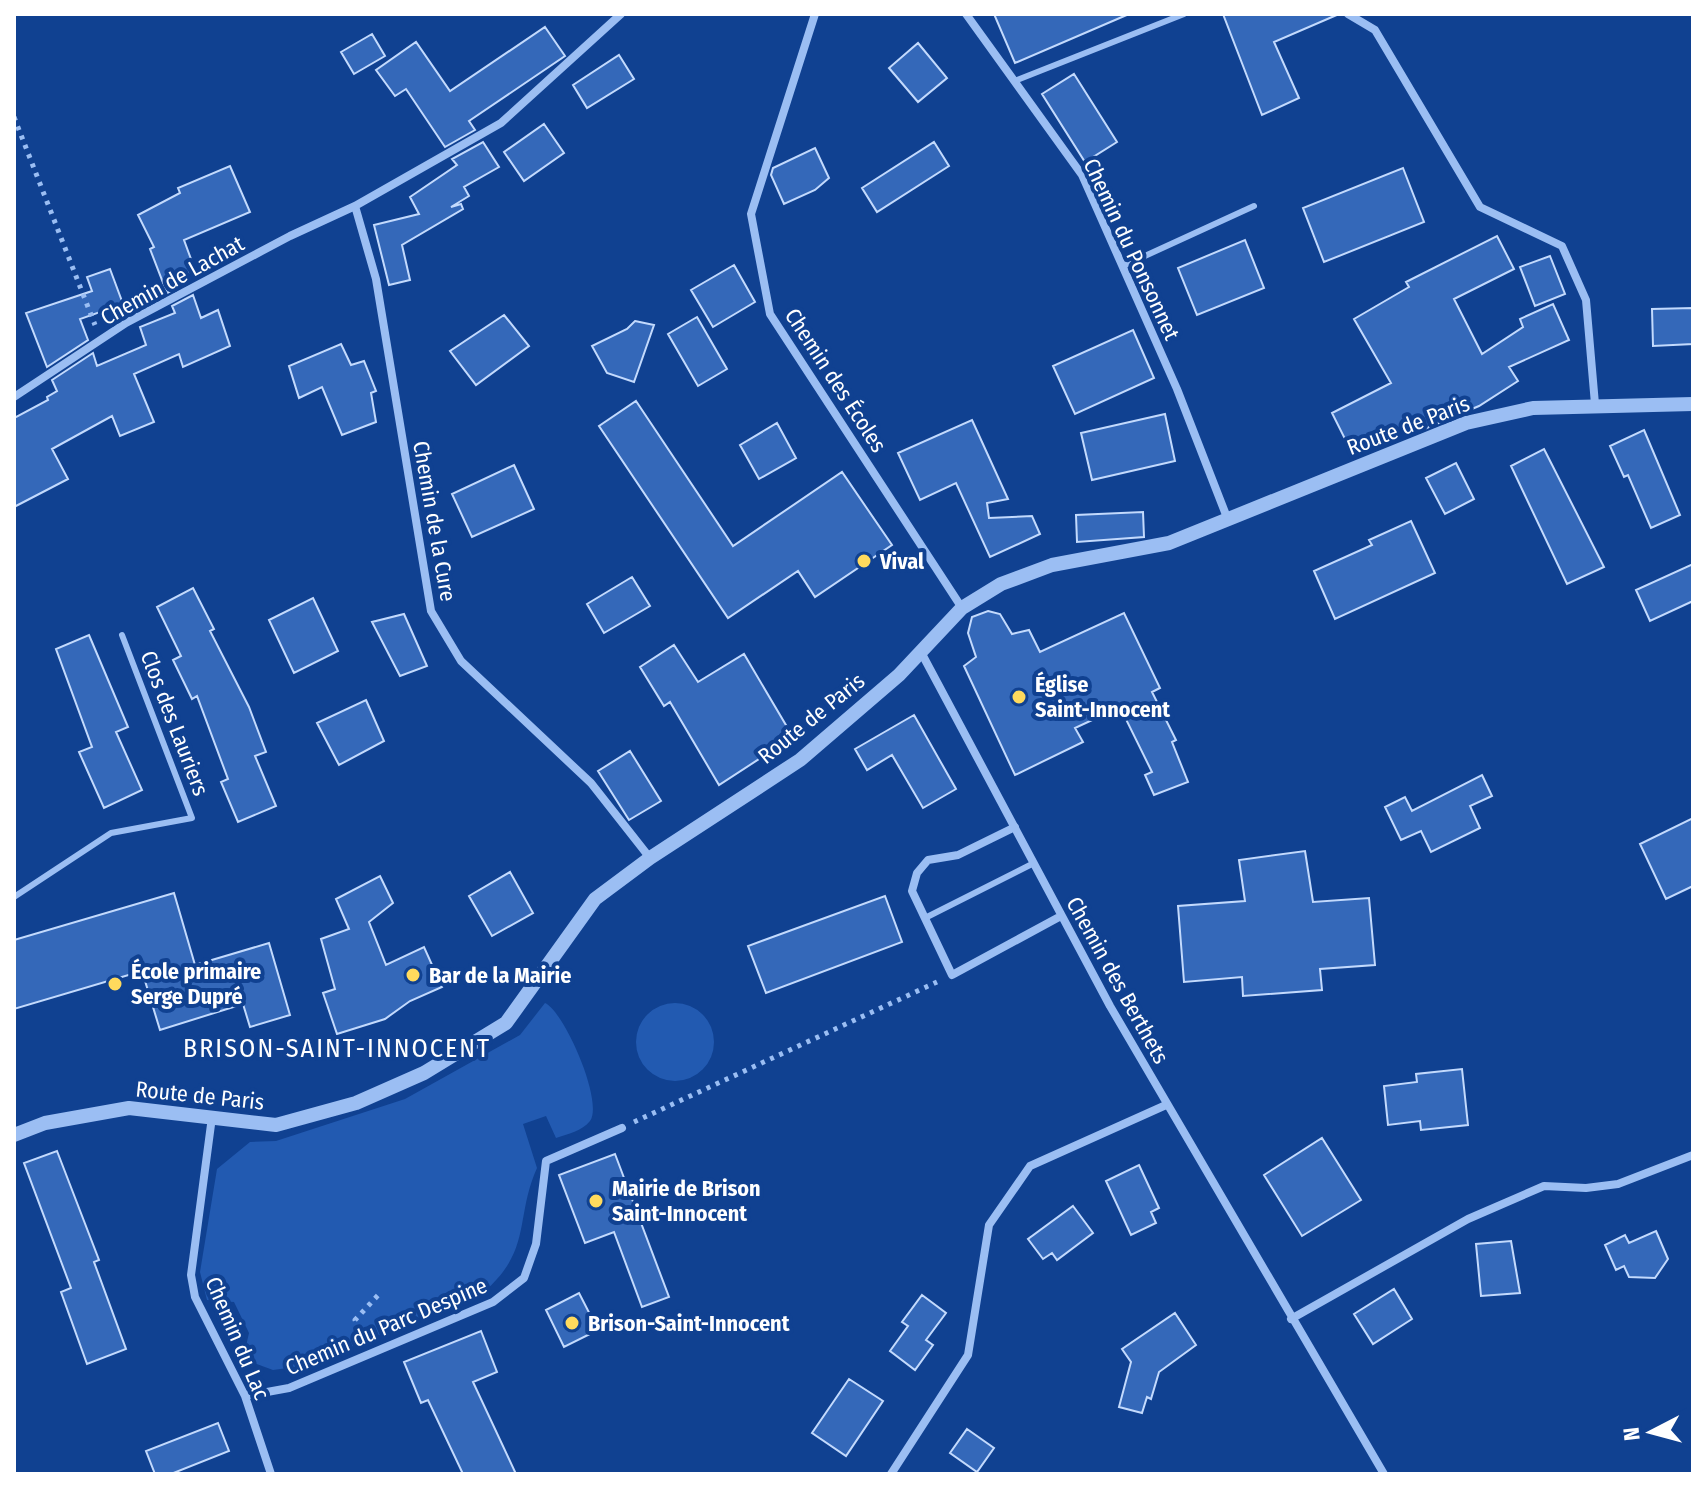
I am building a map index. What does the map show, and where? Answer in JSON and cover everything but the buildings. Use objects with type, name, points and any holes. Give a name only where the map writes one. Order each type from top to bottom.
[{"type":"street","points":[[355,206],[501,123],[621,14]]},
{"type":"street","name":"Chemin des Écoles","points":[[815,14],[751,214],[770,314],[962,608]]},
{"type":"street","name":"Chemin du Ponsonnet","points":[[966,14],[1017,80],[1082,175],[1177,389],[1228,520]]},
{"type":"street","points":[[1348,14],[1375,30],[1480,207],[1562,246],[1586,300],[1595,404]]},
{"type":"street","name":"Chemin de Lachat","points":[[14,397],[126,323],[208,278],[355,206]]},
{"type":"street","name":"Chemin de la Cure","points":[[355,206],[376,279],[431,611],[461,661],[591,783],[650,858]]},
{"type":"street","name":"Route de Paris","points":[[14,1135],[45,1123],[129,1108],[276,1125],[356,1103],[424,1073],[506,1023],[595,899],[650,858],[800,760],[922,654],[962,608],[1001,584],[1052,565],[1169,543],[1466,423],[1533,408],[1595,404],[1693,404]]},
{"type":"street","name":"Chemin des Berthets","points":[[922,654],[1061,916],[1166,1105],[1384,1474]]},
{"type":"street","points":[[1015,827],[958,855],[928,860],[917,873],[912,891],[952,975],[1061,916]]},
{"type":"street","points":[[891,1474],[968,1355],[989,1225],[1030,1166],[1166,1105]]},
{"type":"street","name":"Chemin du Lac","points":[[212,1117],[191,1275],[195,1297],[245,1396],[271,1474]]},
{"type":"street","name":"Chemin du Parc Despine","points":[[245,1396],[289,1388],[493,1302],[524,1278],[536,1244],[546,1161],[622,1128]]},
{"type":"street","points":[[1291,1319],[1468,1219],[1544,1186],[1586,1188],[1618,1184],[1693,1155]]},
{"type":"lane","points":[[1017,80],[1184,14]]},
{"type":"lane","points":[[1123,266],[1254,206]]},
{"type":"lane","name":"Clos des Lauriers","points":[[14,897],[111,833],[192,818],[122,635]]},
{"type":"lane","points":[[925,918],[1034,863]]},
{"type":"path","points":[[14,117],[100,341]]},
{"type":"path","points":[[622,1128],[952,975]]},
{"type":"path","points":[[370,1354],[355,1320],[381,1292]]},
{"type":"shaded area","points":[[545,1003],[562,1022],[580,1058],[592,1096],[593,1111],[590,1121],[583,1127],[556,1138],[546,1116],[523,1124],[537,1168],[517,1246],[500,1275],[486,1290],[309,1365],[273,1370],[243,1359],[249,1333],[234,1302],[207,1300],[200,1272],[217,1169],[250,1142],[276,1141],[405,1099],[520,1035]]},
{"type":"shaded area","points":[[675,1003],[690,1006],[707,1020],[714,1042],[711,1057],[697,1074],[675,1081],[660,1078],[643,1064],[636,1042],[639,1027],[653,1010]]},
{"type":"place","name":"Vival","points":[[864,561]]},
{"type":"place","name":"Église Saint-Innocent","points":[[1019,697]]},
{"type":"place","name":"Bar de la Mairie","points":[[413,975]]},
{"type":"place","name":"École primaire Serge Dupré","points":[[115,984]]},
{"type":"place","name":"Mairie de Brison Saint-Innocent","points":[[596,1201]]},
{"type":"place","name":"Brison-Saint-Innocent","points":[[572,1323]]},
{"type":"district","name":"BRISON-SAINT-INNOCENT","points":[[337,1048]]}]
